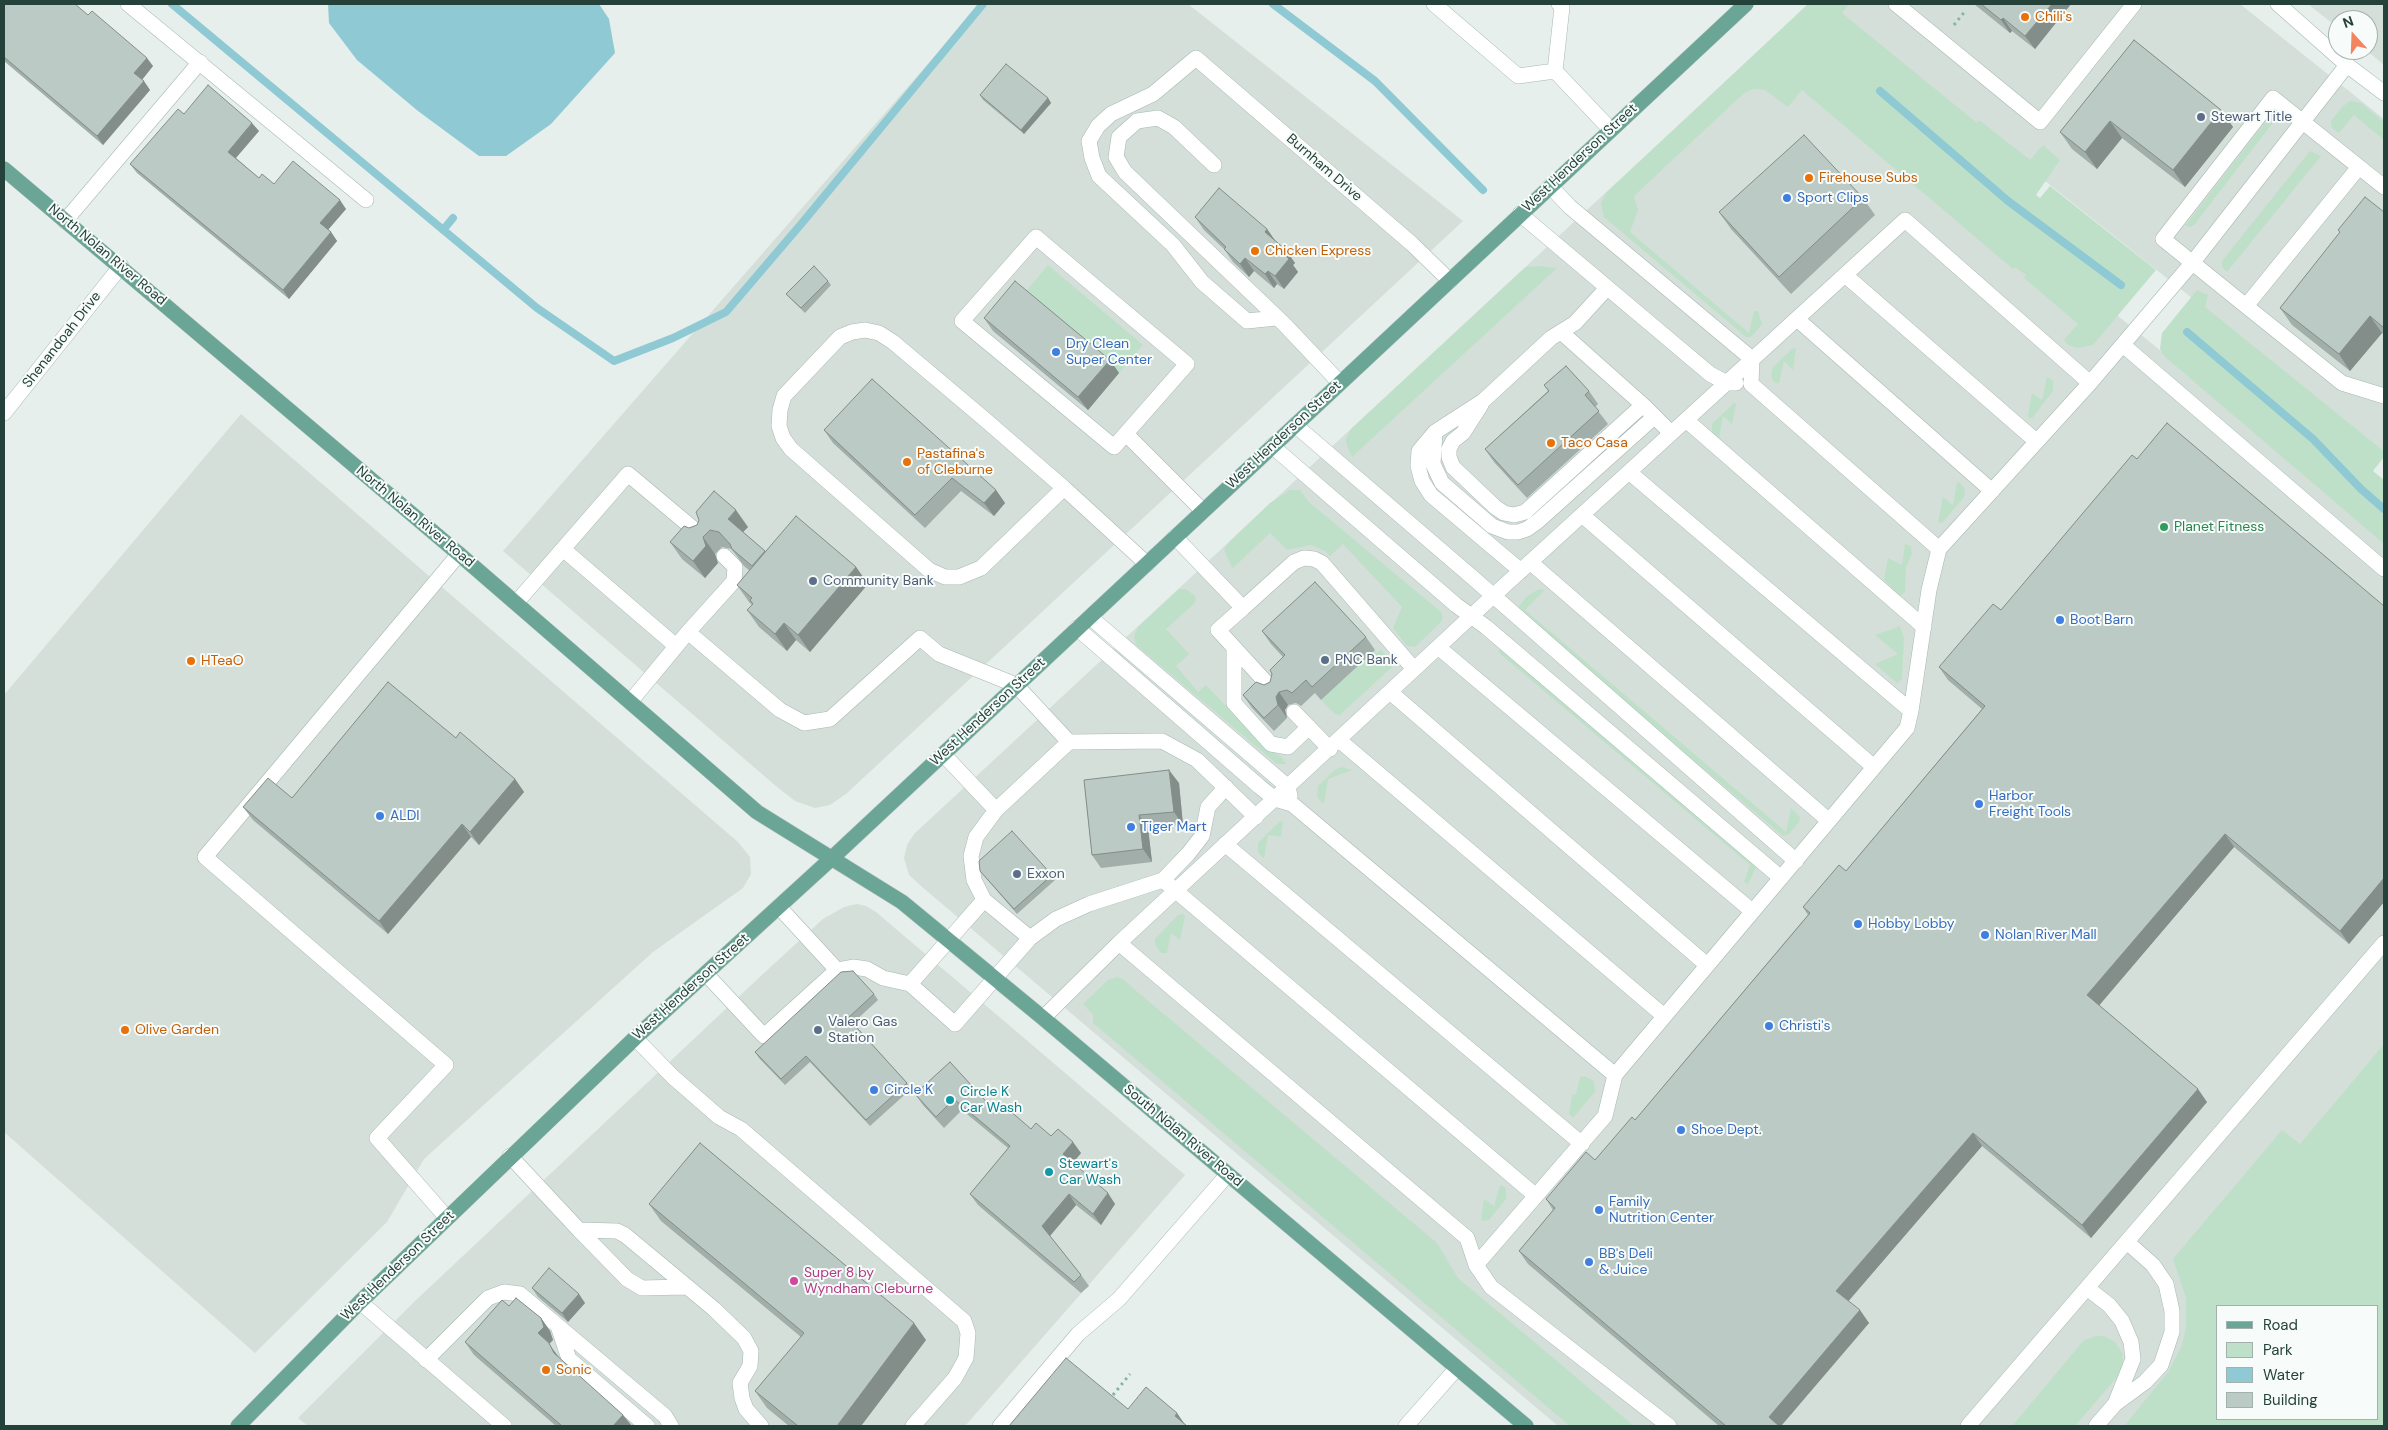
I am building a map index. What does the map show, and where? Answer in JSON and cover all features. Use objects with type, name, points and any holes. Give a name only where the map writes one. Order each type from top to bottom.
[{"type":"main road","name":"West Henderson Street","points":[[238,1426],[360,1302],[510,1156],[1450,281],[1742,5]]},
{"type":"main road","name":"North Nolan River Road","points":[[4,168],[459,554],[757,812],[832,858]]},
{"type":"main road","name":"South Nolan River Road","points":[[832,858],[902,902],[1043,1018],[1526,1426]]},
{"type":"street","points":[[128,4],[366,200]]},
{"type":"street","points":[[1434,4],[1518,76],[1555,71]]},
{"type":"street","points":[[1558,4],[1562,7],[1555,71],[1611,130]]},
{"type":"street","points":[[1896,4],[2040,122],[2134,4]]},
{"type":"street","points":[[2280,4],[2347,65],[2384,93]]},
{"type":"street","name":"Burnham Drive","points":[[1276,318],[1247,321],[1202,282],[1173,245],[1099,176],[1092,158],[1090,141],[1098,126],[1111,114],[1153,94],[1196,58],[1412,244],[1450,281]]},
{"type":"street","points":[[64,220],[200,62]]},
{"type":"street","points":[[1476,1265],[1605,1116],[1615,1075],[1907,728],[1912,710],[1929,590],[1939,549],[2090,383],[2193,262],[2347,65]]},
{"type":"street","points":[[2384,187],[2273,98],[2163,239],[2342,383],[2384,396]]},
{"type":"street","points":[[1214,165],[1174,128],[1158,118],[1137,121],[1119,137],[1116,157],[1125,172],[1276,318],[1340,383]]},
{"type":"street","points":[[2246,306],[2359,167]]},
{"type":"street","points":[[1550,186],[1570,207],[1752,359]]},
{"type":"street","points":[[1520,214],[1710,374],[1727,383],[1751,384],[1939,549]]},
{"type":"street","points":[[1043,1018],[1119,943],[1471,616],[1499,601],[1525,566],[1905,220],[2090,383]]},
{"type":"street","points":[[1036,236],[1187,364],[1126,434],[1114,447],[962,321],[1036,236]]},
{"type":"street","name":"Shenandoah Drive","points":[[4,413],[121,266]]},
{"type":"street","points":[[1845,275],[2036,442]]},
{"type":"street","points":[[1607,288],[1574,322],[1551,338],[1483,401],[1435,432],[1419,452],[1418,466],[1422,481],[1431,495],[1525,566],[1828,820]]},
{"type":"street","points":[[1797,319],[1992,491]]},
{"type":"street","points":[[1064,488],[981,568],[959,578],[945,576],[929,570],[791,449],[783,438],[778,426],[784,396],[840,337],[858,331],[879,333],[893,342],[1064,488],[1147,564]]},
{"type":"street","points":[[1561,332],[1643,405],[1671,433]]},
{"type":"street","points":[[2123,345],[2384,568]]},
{"type":"street","points":[[1751,384],[1752,359]]},
{"type":"street","points":[[1483,401],[1463,433],[1453,441],[1449,449],[1449,457],[1453,467],[1495,507],[1504,513],[1514,515],[1525,512],[1643,405]]},
{"type":"street","points":[[1435,432],[1434,464],[1437,476],[1442,483],[1492,526],[1508,532],[1518,532],[1527,530],[1538,521],[1654,417]]},
{"type":"street","points":[[1686,420],[1924,627]]},
{"type":"street","points":[[1295,425],[1796,861]]},
{"type":"street","points":[[1126,434],[1203,511]]},
{"type":"street","points":[[1272,446],[1781,878]]},
{"type":"street","points":[[1629,472],[1912,710]]},
{"type":"street","points":[[516,603],[628,474],[702,536]]},
{"type":"street","points":[[1582,515],[1874,767]]},
{"type":"street","points":[[1175,537],[1243,608]]},
{"type":"street","points":[[564,549],[676,646]]},
{"type":"street","points":[[447,1218],[377,1138],[446,1065],[206,857],[459,554]]},
{"type":"street","points":[[630,702],[688,632],[734,581],[735,567],[724,556]]},
{"type":"street","points":[[1272,689],[1218,630],[1294,562],[1304,558],[1314,559],[1322,563],[1414,669]]},
{"type":"street","points":[[1090,617],[1288,787],[1292,804]]},
{"type":"street","points":[[1077,628],[1275,799],[1292,804],[1615,1075]]},
{"type":"street","points":[[688,632],[780,710],[804,724],[830,719],[920,638],[939,654],[1016,685],[1069,742]]},
{"type":"street","points":[[1438,647],[1752,911]]},
{"type":"street","points":[[1238,651],[1234,703],[1271,744],[1288,747],[1309,727]]},
{"type":"street","points":[[1390,692],[1707,965]]},
{"type":"street","points":[[1294,712],[1309,727],[1334,745],[1664,1016]]},
{"type":"street","points":[[1030,938],[984,900],[974,880],[971,856],[976,837],[996,810],[1069,742],[1162,741],[1198,760],[1256,816]]},
{"type":"street","points":[[943,754],[996,810]]},
{"type":"street","points":[[706,974],[764,1036],[837,970],[854,967],[867,969],[882,978],[910,984],[955,1024],[1030,938],[1056,919],[1072,911],[1163,880],[1202,836],[1208,807],[1226,787]]},
{"type":"street","points":[[1225,844],[1582,1144]]},
{"type":"street","points":[[1163,880],[1536,1196]]},
{"type":"street","points":[[910,984],[984,900]]},
{"type":"street","points":[[779,906],[837,970]]},
{"type":"street","points":[[1119,943],[1467,1238],[1476,1265],[1491,1287],[1669,1426]]},
{"type":"street","points":[[1968,1426],[2384,943]]},
{"type":"street","points":[[635,1038],[686,1089],[719,1117],[741,1129],[964,1321],[968,1333],[966,1358],[955,1378],[913,1426]]},
{"type":"street","points":[[510,1156],[627,1280],[642,1288],[686,1288]]},
{"type":"street","points":[[1000,1426],[1078,1334],[1119,1299],[1228,1174]]},
{"type":"street","points":[[579,1230],[617,1231],[625,1235],[744,1338],[751,1352],[750,1366],[740,1383],[742,1398],[746,1409],[761,1426]]},
{"type":"street","points":[[2096,1426],[2115,1404],[2145,1382],[2161,1365],[2172,1332],[2172,1310],[2166,1284],[2153,1265],[2127,1242]]},
{"type":"street","points":[[2087,1288],[2109,1305],[2122,1321],[2131,1342],[2133,1359],[2115,1404]]},
{"type":"street","points":[[426,1360],[488,1298],[504,1292],[520,1294],[665,1416],[671,1426]]},
{"type":"street","points":[[360,1302],[504,1426]]},
{"type":"street","points":[[558,1326],[569,1359],[647,1426]]},
{"type":"street","points":[[1406,1426],[1457,1368]]},
{"type":"path","points":[[1113,1395],[1130,1374]]},
{"type":"shaded area","points":[[980,4],[1188,4],[1463,221],[846,794],[830,805],[815,808],[795,801],[777,787],[503,551]]},
{"type":"shaded area","points":[[1809,4],[2240,4],[2384,119],[2384,451],[2045,181],[2009,227],[2384,533],[2384,1121],[2216,1305],[2130,1426],[1558,1426],[909,875],[904,858],[907,845],[914,834]]},
{"type":"shaded area","points":[[2308,4],[2384,4],[2384,65],[2378,60],[2378,10],[2328,10],[2328,20]]},
{"type":"shaded area","points":[[241,414],[738,842],[750,857],[751,874],[743,888],[653,952],[424,1159],[387,1222],[255,1353],[4,1132],[4,695]]},
{"type":"shaded area","points":[[857,904],[866,906],[876,912],[1185,1175],[965,1426],[308,1426],[298,1418],[415,1301],[764,973],[823,919],[844,907]]},
{"type":"green space","points":[[1808,4],[1849,4],[1842,13],[1977,123],[1979,120],[2030,160],[2043,145],[2060,160],[2036,195],[2040,198],[2050,186],[2156,270],[2093,345],[2077,348],[2068,345],[2064,340],[2078,324],[2024,278],[2026,275],[2015,267],[2013,269],[1802,90],[1788,107],[1765,90],[1753,89],[1743,94],[1634,196],[1638,210],[1630,232],[1749,333],[1754,311],[1758,311],[1762,324],[1751,337],[1746,337],[1604,217],[1601,203],[1607,192]]},
{"type":"green space","points":[[2350,101],[2361,103],[2384,122],[2384,140],[2354,115],[2339,133],[2332,128],[2331,121],[2342,107]]},
{"type":"green space","points":[[2270,116],[2272,124],[2194,225],[2190,227],[2185,226]]},
{"type":"green space","points":[[2310,151],[2321,156],[2227,272],[2222,267],[2222,261]]},
{"type":"green space","points":[[1048,265],[1143,345],[1119,373],[1024,294]]},
{"type":"green space","points":[[1526,267],[1557,268],[1352,457],[1346,439],[1351,429]]},
{"type":"green space","points":[[2197,290],[2208,295],[2205,307],[2384,451],[2384,457],[2373,471],[2384,480],[2384,544],[2164,356],[2160,349],[2162,333]]},
{"type":"green space","points":[[1796,348],[1793,370],[1784,361],[1779,384],[1774,382],[1771,377],[1772,368],[1792,349]]},
{"type":"green space","points":[[2047,377],[2053,381],[2053,391],[2033,417],[2029,419],[2032,393],[2042,400]]},
{"type":"green space","points":[[1734,403],[1736,404],[1732,424],[1723,416],[1719,439],[1712,434],[1712,424]]},
{"type":"green space","points":[[1957,482],[1965,489],[1964,497],[1940,523],[1938,522],[1943,497],[1953,505]]},
{"type":"green space","points":[[1290,490],[1300,490],[1309,502],[1441,612],[1443,618],[1439,624],[1415,647],[1407,646],[1393,628],[1402,607],[1343,544],[1330,556],[1325,551],[1311,545],[1287,550],[1270,533],[1233,568],[1231,566],[1224,549],[1229,542],[1270,503]]},
{"type":"green space","points":[[1905,544],[1911,546],[1912,554],[1906,567],[1905,592],[1900,596],[1884,580],[1888,558],[1902,565]]},
{"type":"green space","points":[[1179,589],[1186,589],[1196,597],[1195,603],[1166,629],[1189,654],[1176,666],[1198,692],[1206,685],[1269,751],[1281,756],[1286,764],[1277,764],[1136,645],[1134,636],[1138,627]]},
{"type":"green space","points":[[1539,589],[1545,590],[1525,610],[1786,832],[1791,808],[1800,817],[1799,822],[1789,834],[1783,836],[1516,610],[1527,596]]},
{"type":"green space","points":[[1900,626],[1904,638],[1902,679],[1897,683],[1875,664],[1898,654],[1875,635]]},
{"type":"green space","points":[[1501,648],[1757,865],[1748,884],[1744,882],[1750,865],[1498,652]]},
{"type":"green space","points":[[1381,650],[1393,663],[1392,667],[1340,715],[1335,714],[1321,700],[1374,651],[1377,653]]},
{"type":"green space","points":[[1342,767],[1352,770],[1328,779],[1324,803],[1322,803],[1317,796],[1318,786],[1336,769]]},
{"type":"green space","points":[[1280,821],[1283,822],[1281,837],[1268,835],[1264,859],[1258,852],[1258,843]]},
{"type":"green space","points":[[1183,914],[1185,916],[1180,940],[1171,933],[1167,953],[1161,953],[1155,944],[1155,939],[1178,915]]},
{"type":"green space","points":[[1117,977],[1123,979],[1437,1243],[1458,1278],[1634,1426],[1570,1426],[1093,1023],[1093,1015],[1083,1004],[1108,980]]},
{"type":"green space","points":[[2384,1044],[2384,1426],[2124,1426],[2169,1371],[2182,1345],[2186,1328],[2186,1298],[2173,1259],[2282,1130],[2300,1144]]},
{"type":"green space","points":[[1584,1076],[1594,1081],[1595,1092],[1573,1118],[1569,1114],[1572,1095],[1576,1094],[1580,1077]]},
{"type":"green space","points":[[1500,1185],[1506,1188],[1506,1199],[1489,1220],[1481,1221],[1484,1199],[1494,1206]]},
{"type":"green space","points":[[2096,1336],[2104,1336],[2115,1342],[2122,1352],[2123,1365],[2118,1376],[2075,1426],[2012,1426],[2084,1340]]},
{"type":"water","points":[[328,4],[599,4],[609,19],[615,53],[551,124],[506,156],[479,156],[418,111],[357,60],[329,23]]},
{"type":"building","points":[[4,4],[75,4],[88,15],[92,11],[147,58],[134,73],[144,81],[97,136],[4,57]]},
{"type":"building","points":[[1981,4],[2052,4],[2025,36],[2003,18],[2001,20]]},
{"type":"building","points":[[2134,40],[2221,110],[2173,170],[2110,121],[2085,152],[2060,132]]},
{"type":"building","points":[[1006,64],[1048,98],[1021,130],[980,95]]},
{"type":"building","points":[[208,85],[252,123],[228,152],[259,178],[262,174],[274,184],[293,161],[340,200],[320,223],[331,232],[283,290],[130,164],[178,109],[184,114]]},
{"type":"building","points":[[1804,135],[1863,198],[1779,277],[1719,212]]},
{"type":"building","name":"Chicken Express","points":[[1219,188],[1267,229],[1265,232],[1286,250],[1283,253],[1289,259],[1275,276],[1268,271],[1265,274],[1245,258],[1240,264],[1224,249],[1226,247],[1195,217]]},
{"type":"building","points":[[2365,197],[2384,212],[2384,328],[2370,316],[2339,354],[2280,308]]},
{"type":"building","points":[[814,266],[828,281],[801,308],[786,294]]},
{"type":"building","name":"Dry Clean Super Center","points":[[1015,281],[1110,360],[1078,397],[984,318]]},
{"type":"building","name":"Taco Casa","points":[[1566,366],[1589,391],[1585,395],[1599,411],[1518,485],[1485,449],[1549,391],[1544,385]]},
{"type":"building","name":"Pastafina's of Cleburne","points":[[872,379],[996,490],[984,503],[952,478],[915,515],[824,430]]},
{"type":"building","name":"Nolan River Mall","points":[[2167,423],[2384,606],[2384,878],[2340,931],[2225,834],[2087,995],[2198,1089],[2082,1225],[1973,1133],[1836,1291],[1860,1310],[1769,1417],[1779,1426],[1726,1426],[1519,1251],[1555,1208],[1546,1199],[1586,1152],[1595,1160],[1632,1117],[1635,1120],[1810,913],[1803,907],[1839,865],[1846,871],[1985,706],[1939,667],[1993,604],[2001,610],[2132,455],[2137,459]]},
{"type":"building","points":[[714,491],[736,510],[728,519],[765,551],[752,566],[732,549],[719,532],[710,530],[703,537],[706,546],[693,561],[670,542],[684,526],[689,528],[697,525],[699,520],[696,512]]},
{"type":"building","points":[[796,516],[856,567],[798,635],[784,623],[775,634],[747,610],[753,604],[750,600],[752,598],[737,585]]},
{"type":"building","name":"PNC Bank","points":[[1315,582],[1366,637],[1312,687],[1306,680],[1292,693],[1287,690],[1279,692],[1276,697],[1278,705],[1264,718],[1243,695],[1256,682],[1264,685],[1270,682],[1272,674],[1270,670],[1285,655],[1262,631]]},
{"type":"building","name":"ALDI","points":[[388,682],[456,738],[460,732],[515,779],[470,832],[462,824],[379,921],[243,807],[268,778],[292,798]]},
{"type":"building","name":"Tiger Mart","points":[[1169,770],[1174,812],[1139,815],[1143,849],[1092,855],[1084,780]]},
{"type":"building","points":[[1012,831],[1052,875],[1014,909],[980,871],[979,861]]},
{"type":"building","points":[[853,971],[874,994],[848,1018],[907,1083],[866,1120],[806,1056],[781,1079],[755,1052],[841,972]]},
{"type":"building","points":[[950,1062],[994,1110],[1001,1103],[1031,1129],[1036,1123],[1051,1136],[1058,1129],[1073,1142],[1063,1154],[1108,1193],[1093,1214],[1069,1194],[1042,1226],[1081,1275],[1074,1282],[970,1194],[1010,1146],[954,1099],[936,1117],[915,1094]]},
{"type":"building","name":"Super 8 by Wyndham Cleburne","points":[[700,1143],[914,1323],[837,1426],[798,1426],[755,1391],[804,1333],[649,1204]]},
{"type":"building","points":[[549,1268],[579,1294],[562,1313],[532,1288]]},
{"type":"building","name":"Sonic","points":[[516,1298],[541,1318],[544,1327],[538,1333],[549,1343],[554,1353],[623,1415],[613,1426],[562,1426],[465,1342],[502,1300],[509,1306]]},
{"type":"building","points":[[1066,1358],[1128,1409],[1146,1387],[1177,1413],[1175,1416],[1187,1426],[1009,1426]]},
{"type":"waterway","points":[[172,4],[537,308],[614,361],[673,338],[726,312],[983,4]]},
{"type":"waterway","points":[[1273,4],[1375,81],[1483,190]]},
{"type":"waterway","points":[[1880,91],[2008,201],[2121,285]]},
{"type":"waterway","points":[[443,230],[453,218]]},
{"type":"waterway","points":[[2187,332],[2313,439],[2361,489],[2384,509]]},
{"type":"place","name":"Chili's","points":[[2025,17]]},
{"type":"place","name":"Stewart Title","points":[[2201,117]]},
{"type":"place","name":"Firehouse Subs","points":[[1809,178]]},
{"type":"place","name":"Sport Clips","points":[[1787,198]]},
{"type":"place","name":"Chicken Express","points":[[1255,251]]},
{"type":"place","name":"Dry Clean Super Center","points":[[1056,352]]},
{"type":"place","name":"Taco Casa","points":[[1551,443]]},
{"type":"place","name":"Pastafina's of Cleburne","points":[[907,462]]},
{"type":"place","name":"Planet Fitness","points":[[2164,527]]},
{"type":"place","name":"Community Bank","points":[[813,581]]},
{"type":"place","name":"Boot Barn","points":[[2060,620]]},
{"type":"place","name":"PNC Bank","points":[[1325,660]]},
{"type":"place","name":"HTeaO","points":[[191,661]]},
{"type":"place","name":"Harbor Freight Tools","points":[[1979,804]]},
{"type":"place","name":"ALDI","points":[[380,816]]},
{"type":"place","name":"Tiger Mart","points":[[1131,827]]},
{"type":"place","name":"Exxon","points":[[1017,874]]},
{"type":"place","name":"Hobby Lobby","points":[[1858,924]]},
{"type":"place","name":"Nolan River Mall","points":[[1985,935]]},
{"type":"place","name":"Christi's","points":[[1769,1026]]},
{"type":"place","name":"Olive Garden","points":[[125,1030]]},
{"type":"place","name":"Valero Gas Station","points":[[818,1030]]},
{"type":"place","name":"Circle K","points":[[874,1090]]},
{"type":"place","name":"Circle K Car Wash","points":[[950,1100]]},
{"type":"place","name":"Shoe Dept.","points":[[1681,1130]]},
{"type":"place","name":"Stewart's Car Wash","points":[[1049,1172]]},
{"type":"place","name":"Family Nutrition Center","points":[[1599,1210]]},
{"type":"place","name":"BB's Deli & Juice","points":[[1589,1262]]},
{"type":"place","name":"Super 8 by Wyndham Cleburne","points":[[794,1281]]},
{"type":"place","name":"Sonic","points":[[546,1370]]}]
